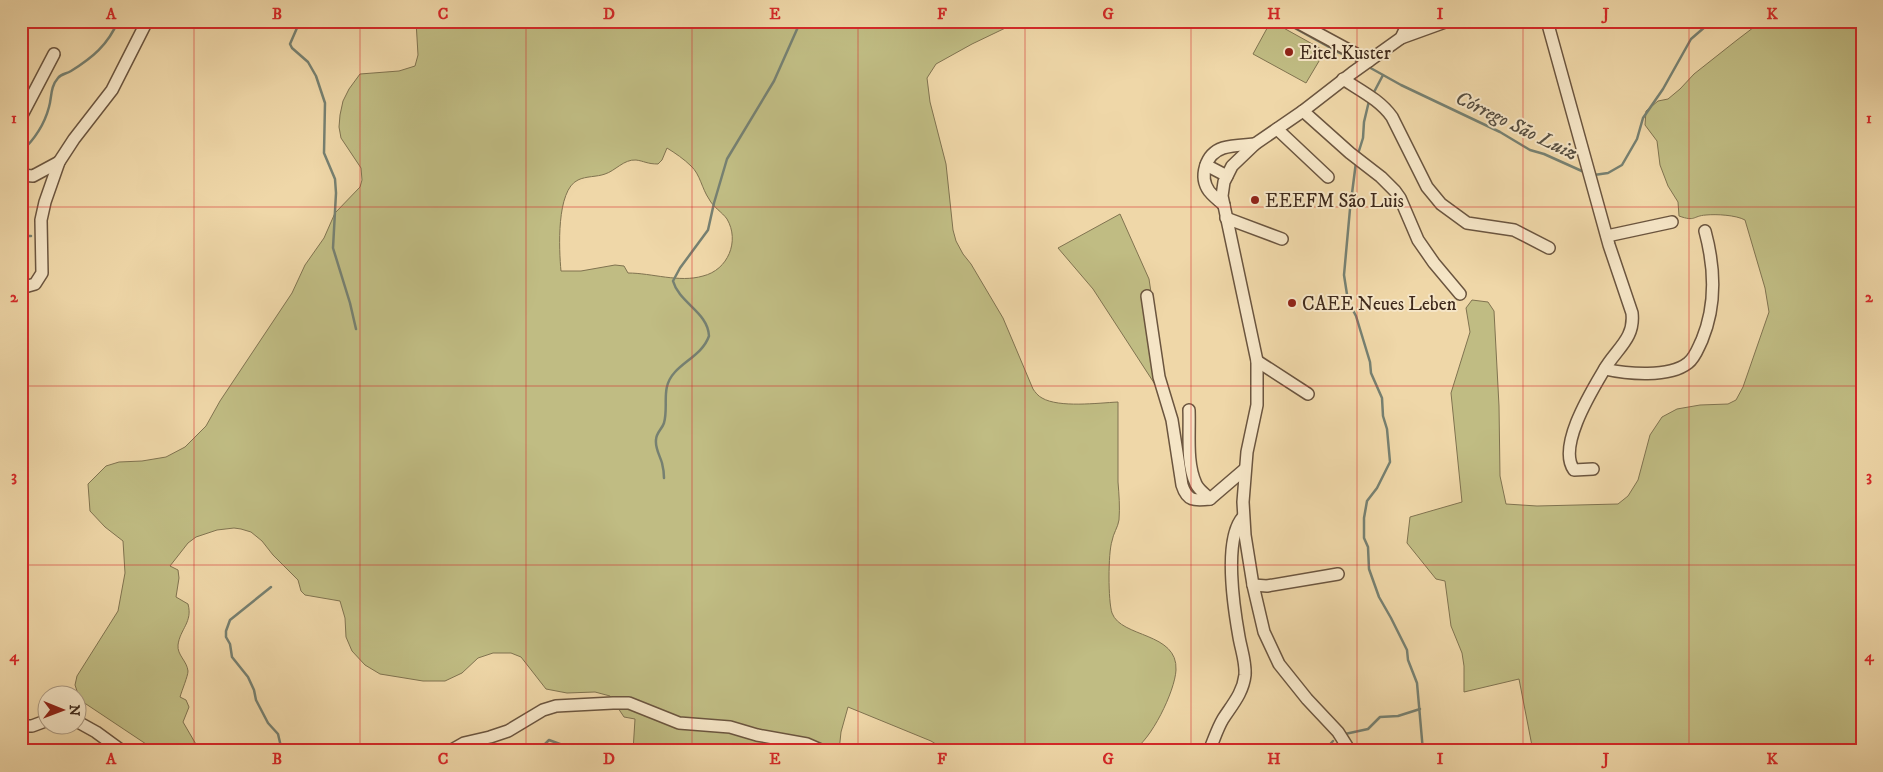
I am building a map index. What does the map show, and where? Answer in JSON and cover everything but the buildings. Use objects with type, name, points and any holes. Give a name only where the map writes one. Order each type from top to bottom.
[{"type":"street","points":[[21,288],[35,284],[40,279],[42,273],[41,220],[44,202],[58,162],[112,90],[147,21]]},
{"type":"street","points":[[1295,21],[1368,61]]},
{"type":"street","points":[[1401,38],[1409,21]]},
{"type":"street","points":[[1350,751],[1338,732],[1307,699],[1279,664],[1264,632],[1253,585],[1243,518],[1245,469],[1256,405],[1258,361],[1222,196],[1227,176],[1235,162],[1255,144],[1304,111],[1348,76],[1401,38],[1448,21]]},
{"type":"street","points":[[1546,21],[1607,236],[1632,313],[1633,322],[1629,336],[1605,368],[1578,420],[1571,439],[1569,463],[1574,470],[1593,470]]},
{"type":"street","points":[[21,117],[54,54]]},
{"type":"street","points":[[1348,76],[1362,92],[1376,99],[1386,108],[1427,187],[1441,204],[1466,223],[1514,230],[1549,248]]},
{"type":"street","points":[[1304,111],[1350,153],[1395,190],[1418,240],[1460,294]]},
{"type":"street","points":[[1277,129],[1328,177]]},
{"type":"street","points":[[1255,144],[1220,149],[1210,158],[1206,165],[1204,170],[1205,180],[1209,191],[1226,212],[1282,239]]},
{"type":"street","points":[[1220,149],[1235,162]]},
{"type":"street","points":[[21,175],[33,176],[58,162]]},
{"type":"street","points":[[1206,165],[1227,176]]},
{"type":"street","points":[[1607,236],[1672,222]]},
{"type":"street","points":[[1605,368],[1633,374],[1652,373],[1681,368],[1692,359],[1707,328],[1712,307],[1714,282],[1712,255],[1705,231]]},
{"type":"street","points":[[1147,296],[1159,377],[1172,420],[1184,493],[1188,497],[1201,500],[1210,499],[1245,469]]},
{"type":"street","points":[[1258,361],[1308,394]]},
{"type":"street","points":[[1189,410],[1190,454],[1193,475],[1199,489],[1210,499]]},
{"type":"street","points":[[1209,751],[1222,720],[1238,695],[1245,674],[1234,604],[1232,567],[1234,533],[1237,524],[1243,518]]},
{"type":"street","points":[[1253,585],[1267,586],[1338,574]]},
{"type":"street","points":[[450,751],[464,743],[508,732],[549,708],[613,703],[629,703],[679,723],[730,727],[757,735],[806,744],[823,751]]},
{"type":"street","points":[[21,726],[38,724]]},
{"type":"street","points":[[88,728],[122,751]]},
{"type":"shaded area","points":[[416,21],[1020,21],[936,64],[927,78],[930,102],[946,164],[953,230],[956,241],[1003,318],[1033,389],[1042,398],[1058,403],[1118,402],[1119,515],[1111,547],[1109,566],[1112,613],[1117,621],[1126,627],[1159,642],[1168,649],[1174,658],[1176,670],[1175,679],[1161,715],[1139,746],[1132,751],[947,751],[931,741],[848,707],[841,732],[839,751],[633,751],[635,719],[624,717],[610,696],[595,692],[567,693],[546,689],[521,657],[511,653],[493,653],[478,658],[462,673],[445,681],[423,681],[380,674],[365,665],[352,651],[346,637],[345,618],[340,601],[305,595],[301,591],[298,580],[262,541],[251,532],[234,528],[217,530],[196,537],[188,543],[170,566],[178,570],[179,578],[176,597],[188,604],[189,610],[188,621],[179,639],[178,649],[188,671],[180,697],[186,700],[189,707],[183,722],[197,746],[194,751],[185,751],[167,746],[163,749],[152,748],[88,705],[88,684],[75,684],[77,676],[118,611],[125,573],[123,541],[105,527],[90,511],[88,484],[106,466],[119,462],[166,457],[185,447],[206,426],[220,401],[292,293],[305,265],[324,238],[335,213],[360,187],[362,180],[361,168],[341,138],[339,127],[343,101],[349,89],[360,74],[399,71],[415,66],[418,55]],"holes":[[[667,148],[694,169],[711,202],[727,219],[731,228],[732,245],[729,254],[719,268],[712,273],[694,278],[628,273],[624,266],[615,265],[581,271],[561,271],[560,221],[566,195],[571,186],[578,180],[605,174],[632,160],[658,164],[662,160]]]},
{"type":"shaded area","name":"Eitel Kuster","points":[[1271,21],[1325,51],[1306,83],[1253,54]]},
{"type":"shaded area","points":[[1767,21],[1862,21],[1862,751],[1533,751],[1519,679],[1464,692],[1462,653],[1451,626],[1445,581],[1436,579],[1407,543],[1410,517],[1462,502],[1451,393],[1470,332],[1466,308],[1472,300],[1488,302],[1494,311],[1499,406],[1500,476],[1506,504],[1537,506],[1618,504],[1628,496],[1638,480],[1650,435],[1662,417],[1677,409],[1700,405],[1728,404],[1736,400],[1743,387],[1769,312],[1765,288],[1745,220],[1720,215],[1691,219],[1679,216],[1678,202],[1668,186],[1660,165],[1657,141],[1645,125],[1646,111],[1658,101],[1668,99],[1694,74],[1737,40],[1758,24]]},
{"type":"shaded area","points":[[1120,214],[1149,279],[1158,389],[1093,289],[1058,248]]},
{"type":"waterway","points":[[21,152],[42,126],[55,81],[79,66],[99,50],[114,30],[118,21]]},
{"type":"waterway","points":[[300,21],[290,44],[308,62],[316,76],[325,103],[324,153],[335,179],[336,193],[333,248],[356,329]]},
{"type":"waterway","points":[[664,478],[656,440],[664,423],[666,390],[670,378],[703,347],[709,336],[704,320],[681,296],[673,281],[680,268],[708,230],[727,159],[774,81],[799,21]]},
{"type":"waterway","points":[[1282,21],[1354,59]]},
{"type":"waterway","name":"Córrego São Luiz","points":[[1594,175],[1608,173],[1622,165],[1637,139],[1643,118],[1663,89],[1691,39],[1709,21]]},
{"type":"waterway","name":"Córrego São Luiz","points":[[1367,66],[1401,85],[1500,132],[1530,150],[1544,154],[1584,172]]},
{"type":"waterway","points":[[1373,94],[1383,75]]},
{"type":"waterway","points":[[1358,154],[1363,138],[1364,122],[1369,101]]},
{"type":"waterway","points":[[1356,162],[1344,275],[1348,301],[1356,316],[1370,362],[1371,373],[1382,398],[1390,462],[1377,488],[1367,501],[1364,518],[1364,538],[1368,547],[1369,569],[1379,597],[1407,650],[1408,660],[1417,683],[1423,751]]},
{"type":"waterway","points":[[21,236],[31,236]]},
{"type":"waterway","points":[[271,587],[230,620],[226,637],[230,644],[232,657],[248,677],[256,700],[268,723],[278,734],[282,751]]},
{"type":"waterway","points":[[1345,734],[1368,729],[1380,717],[1398,716],[1420,709]]},
{"type":"waterway","points":[[538,751],[549,740],[579,751]]},
{"type":"waterway","points":[[1324,751],[1333,741]]},
{"type":"place","name":"Eitel Kuster","points":[[1289,52]]},
{"type":"place","name":"EEEFM São Luis","points":[[1255,200]]},
{"type":"place","name":"CAEE Neues Leben","points":[[1292,303]]}]
